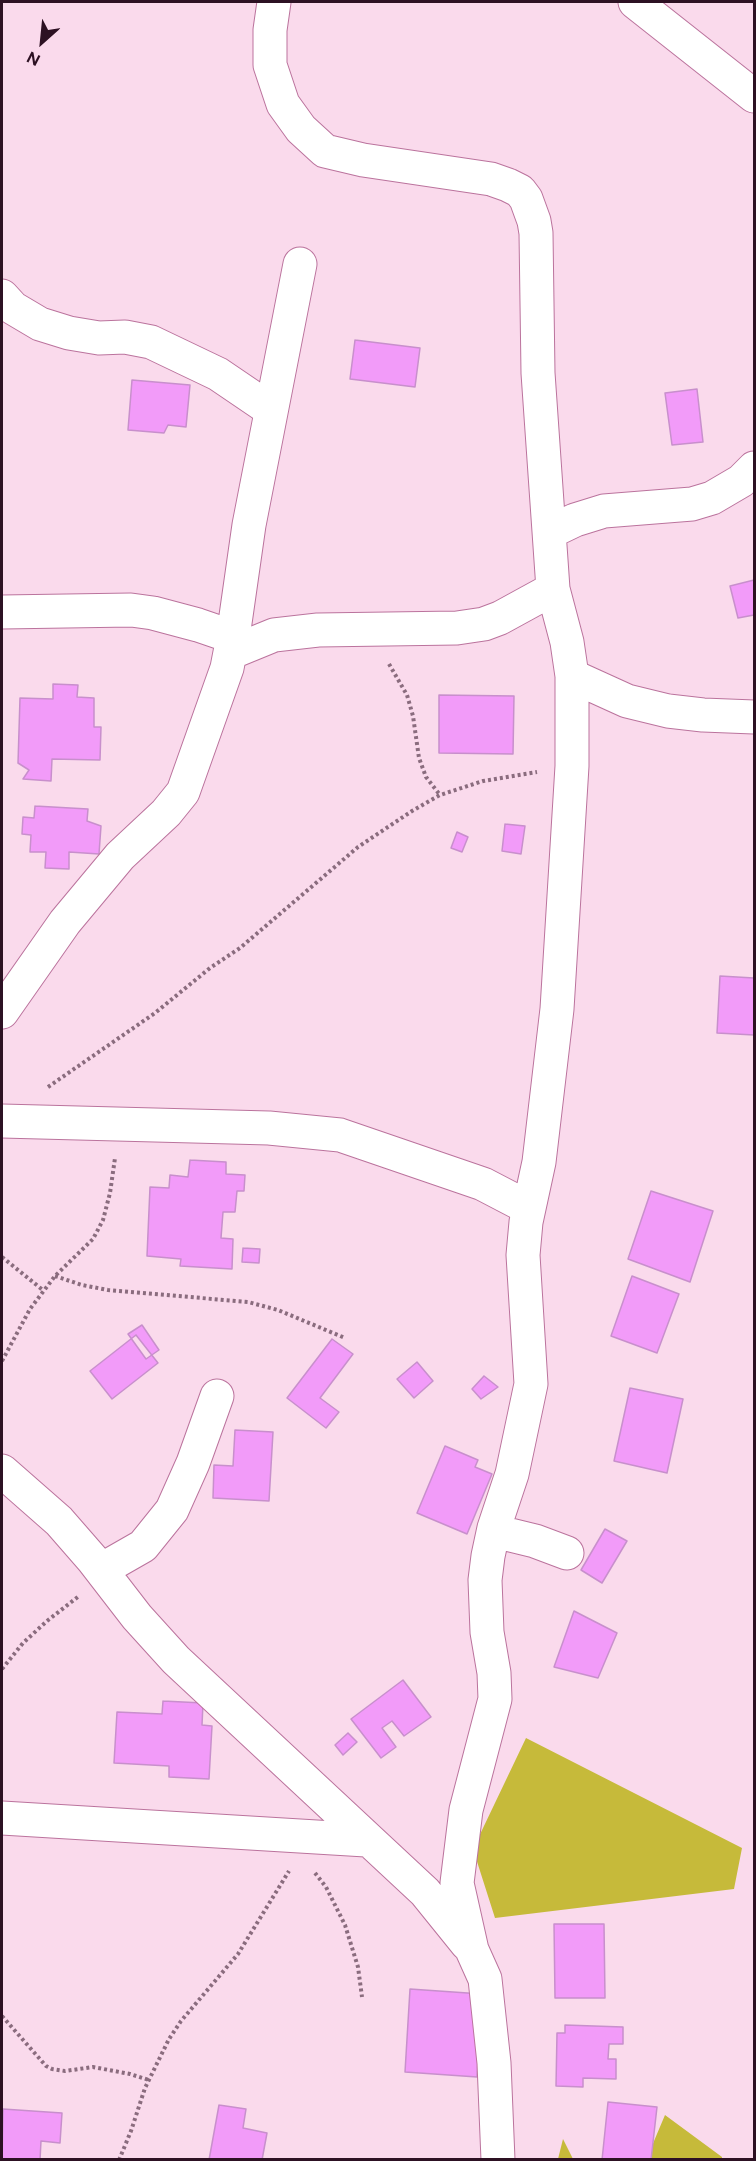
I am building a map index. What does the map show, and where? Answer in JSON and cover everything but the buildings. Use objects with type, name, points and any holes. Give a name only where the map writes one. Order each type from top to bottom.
[{"type":"street","points":[[274,2],[270,30],[270,65],[283,104],[302,129],[325,151],[363,160],[491,179],[520,191],[526,199],[536,233],[538,373],[553,589],[567,642],[572,676],[572,766],[557,1009],[539,1162],[529,1208],[523,1255],[531,1384],[512,1474],[494,1531],[485,1580],[487,1632],[494,1673],[495,1699],[466,1810],[457,1883],[472,1950],[485,1979],[494,2063],[498,2160]]},
{"type":"street","points":[[635,2],[754,96]]},
{"type":"street","points":[[2,1012],[73,913],[120,856],[166,813],[183,792],[216,700],[231,645],[249,525],[300,264]]},
{"type":"street","points":[[2,297],[14,308],[40,324],[69,333],[99,338],[126,337],[151,342],[218,374],[271,410]]},
{"type":"street","points":[[550,532],[575,520],[604,511],[692,504],[712,498],[741,481],[754,468]]},
{"type":"street","points":[[2,612],[131,610],[153,613],[198,625],[231,645],[274,635],[318,630],[457,628],[484,624],[500,618],[553,589]]},
{"type":"street","points":[[572,676],[627,701],[668,711],[754,717]]},
{"type":"street","points":[[2,1121],[269,1128],[340,1135],[483,1184],[529,1208]]},
{"type":"street","points":[[104,1574],[143,1546],[172,1510],[194,1463],[217,1396]]},
{"type":"street","points":[[2,1472],[59,1521],[137,1617],[176,1660],[311,1785],[366,1840],[425,1892],[472,1950]]},
{"type":"street","points":[[494,1531],[535,1541],[567,1553]]},
{"type":"street","points":[[2,1818],[303,1845],[366,1840]]},
{"type":"path","points":[[372,630],[383,655],[407,695],[413,716],[419,758],[426,777],[440,795]]},
{"type":"path","points":[[47,1088],[155,1013],[210,968],[240,948],[358,847],[412,811],[440,795],[483,781],[572,766]]},
{"type":"path","points":[[2,1361],[30,1309],[55,1276],[93,1239],[103,1220],[110,1193],[120,1124]]},
{"type":"path","points":[[2,1257],[44,1291]]},
{"type":"path","points":[[55,1276],[82,1285],[108,1290],[249,1302],[278,1310],[345,1338]]},
{"type":"path","points":[[2,1669],[23,1643],[104,1574]]},
{"type":"path","points":[[303,1845],[345,1925],[358,1967],[362,1997]]},
{"type":"path","points":[[119,2160],[149,2080],[175,2030],[238,1954],[280,1888],[303,1845]]},
{"type":"path","points":[[2,2016],[46,2066],[52,2069],[65,2071],[93,2067],[149,2080]]},
{"type":"shaded area","points":[[526,1738],[742,1848],[734,1889],[495,1918],[473,1849]]},
{"type":"shaded area","points":[[665,2115],[722,2157],[722,2160],[646,2160]]},
{"type":"shaded area","points":[[563,2139],[573,2159],[558,2159]]}]
